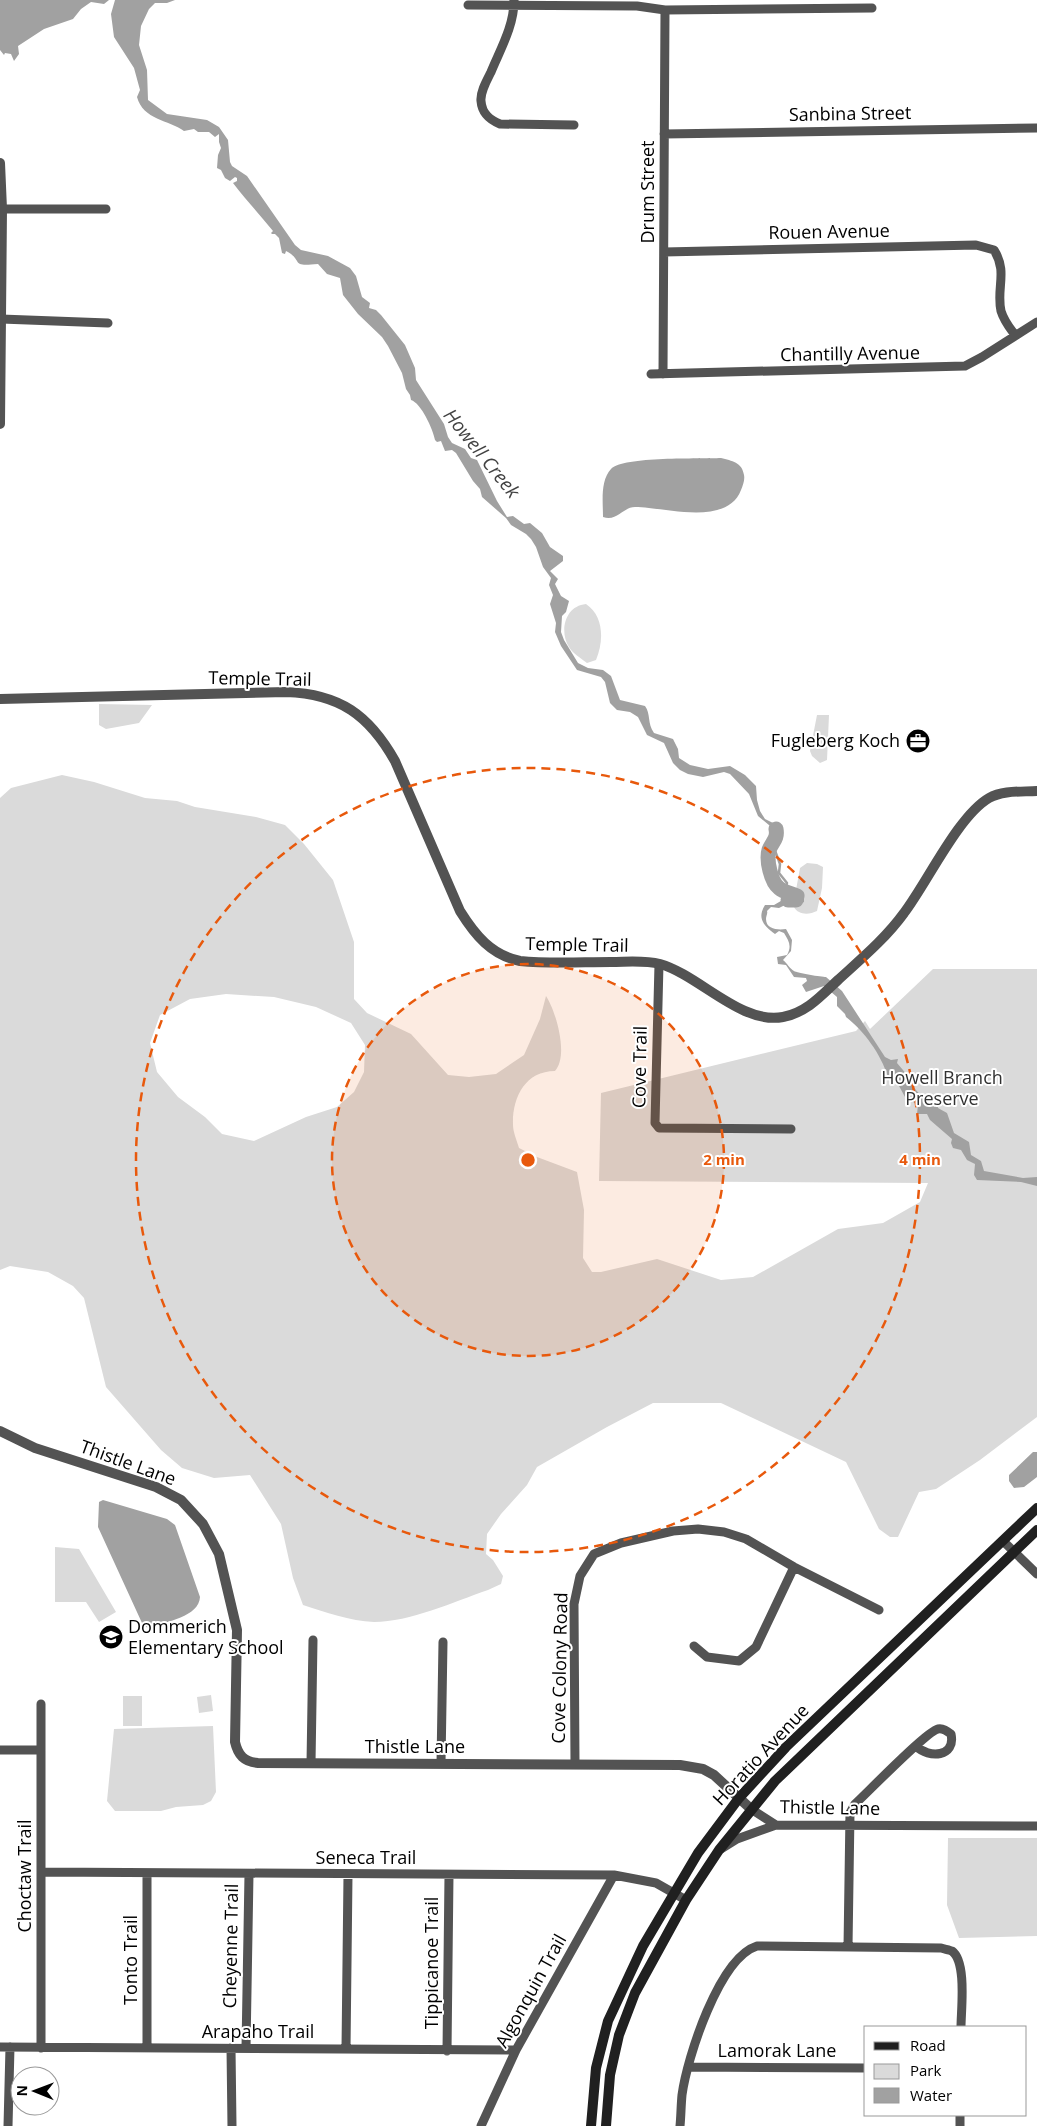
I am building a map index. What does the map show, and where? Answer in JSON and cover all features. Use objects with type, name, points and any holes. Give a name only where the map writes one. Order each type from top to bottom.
[{"type":"main road","name":"Horatio Avenue","points":[[591,2123],[596,2068],[608,2021],[643,1946],[698,1853],[739,1798],[786,1748],[1037,1508]]},
{"type":"main road","name":"Horatio Avenue","points":[[606,2123],[610,2075],[620,2035],[635,1992],[686,1900],[719,1850],[775,1781],[1037,1530]]},
{"type":"main road","points":[[871,1667],[882,1678]]},
{"type":"main road","points":[[591,2123],[606,2123]]},
{"type":"street","points":[[514,3],[507,34],[485,84],[481,100],[483,109],[490,120],[500,124],[574,125]]},
{"type":"street","points":[[468,5],[514,3],[637,6],[665,10],[791,4],[872,8]]},
{"type":"street","name":"Drum Street","points":[[663,374],[665,10]]},
{"type":"street","name":"Sanbina Street","points":[[664,134],[1037,128]]},
{"type":"street","points":[[0,163],[2,209],[0,424]]},
{"type":"street","points":[[2,209],[106,210]]},
{"type":"street","name":"Rouen Avenue","points":[[664,252],[976,245],[994,250],[1001,262],[1001,310],[1006,323],[1015,335]]},
{"type":"street","points":[[1,319],[108,322]]},
{"type":"street","name":"Chantilly Avenue","points":[[651,374],[950,368],[965,366],[982,358],[1037,322]]},
{"type":"street","name":"Temple Trail","points":[[0,699],[286,692],[303,692],[328,698],[359,714],[384,742],[395,761],[460,911],[474,933],[489,947],[511,959],[526,962],[630,962],[659,964],[685,975],[736,1006],[768,1018],[784,1017],[798,1013],[811,1005],[894,926],[958,830],[970,815],[989,798],[1010,792],[1037,791]]},
{"type":"street","name":"Cove Trail","points":[[659,964],[655,1123],[659,1128],[791,1129]]},
{"type":"street","name":"Thistle Lane","points":[[0,1431],[34,1448],[156,1487],[181,1500],[203,1524],[219,1554],[237,1630],[234,1742],[242,1757],[251,1762],[680,1765],[703,1769],[714,1775],[751,1809],[776,1825],[1037,1826]]},
{"type":"street","name":"Cove Colony Road","points":[[575,1764],[574,1604],[580,1576],[594,1554],[621,1543],[672,1531],[698,1529],[724,1532],[746,1539],[794,1567],[879,1610]]},
{"type":"street","points":[[1003,1540],[1037,1574]]},
{"type":"street","points":[[694,1646],[707,1657],[739,1661],[756,1647],[794,1567]]},
{"type":"street","points":[[311,1763],[313,1640]]},
{"type":"street","points":[[440,1764],[443,1642]]},
{"type":"street","name":"Choctaw Trail","points":[[41,1704],[41,2048]]},
{"type":"street","points":[[848,1947],[850,1813],[854,1804],[916,1746]]},
{"type":"street","points":[[0,1750],[42,1750]]},
{"type":"street","points":[[719,1850],[737,1839],[776,1825]]},
{"type":"street","name":"Seneca Trail","points":[[41,1872],[614,1876],[644,1879],[674,1892],[686,1900]]},
{"type":"street","name":"Tonto Trail","points":[[147,1873],[147,2048]]},
{"type":"street","name":"Cheyenne Trail","points":[[246,2048],[248,1874]]},
{"type":"street","points":[[346,2049],[348,1875]]},
{"type":"street","name":"Tippicanoe Trail","points":[[448,2051],[449,1875]]},
{"type":"street","name":"Algonquin Trail","points":[[481,2126],[516,2050],[614,1876]]},
{"type":"street","points":[[680,2126],[682,2094],[688,2067],[706,2015],[731,1966],[742,1954],[756,1946],[941,1948],[952,1952],[962,1969],[961,2026]]},
{"type":"street","name":"Arapaho Trail","points":[[0,2047],[516,2050]]},
{"type":"street","points":[[8,2126],[10,2047]]},
{"type":"street","points":[[231,2048],[232,2126]]},
{"type":"street","name":"Lamorak Lane","points":[[688,2067],[864,2068]]},
{"type":"green space","points":[[586,604],[596,615],[601,629],[599,653],[596,660],[587,663],[571,649],[564,634],[564,627],[569,614],[573,609]]},
{"type":"green space","points":[[99,704],[152,705],[139,723],[106,729],[99,725]]},
{"type":"green space","points":[[817,715],[829,715],[827,760],[820,763],[812,756],[810,751]]},
{"type":"green space","name":"Howell Branch Preserve","points":[[62,775],[94,782],[145,798],[177,801],[195,807],[256,817],[285,825],[304,844],[333,880],[354,942],[354,999],[367,1013],[411,1034],[448,1075],[469,1077],[496,1074],[524,1055],[540,1019],[546,996],[554,1012],[560,1034],[561,1055],[559,1064],[555,1071],[545,1072],[536,1076],[522,1088],[513,1115],[514,1134],[519,1148],[577,1172],[584,1210],[583,1258],[592,1272],[601,1272],[657,1259],[721,1280],[753,1277],[838,1229],[883,1223],[920,1202],[928,1183],[599,1181],[601,1093],[856,1031],[865,1021],[870,1029],[933,969],[1037,969],[1037,1417],[980,1460],[936,1489],[919,1492],[898,1537],[890,1537],[879,1529],[846,1462],[721,1403],[653,1403],[537,1467],[527,1485],[501,1514],[487,1534],[486,1554],[493,1560],[503,1576],[501,1584],[417,1615],[388,1621],[356,1620],[303,1605],[293,1578],[281,1524],[250,1475],[214,1478],[182,1468],[161,1450],[106,1387],[84,1298],[73,1286],[48,1272],[10,1266],[0,1270],[0,798],[11,788]],"holes":[[[226,994],[274,997],[316,1007],[351,1023],[365,1045],[364,1072],[354,1092],[337,1107],[306,1117],[254,1141],[222,1134],[205,1117],[178,1097],[157,1072],[150,1043],[160,1015],[190,999]]]},
{"type":"green space","points":[[807,863],[823,867],[822,888],[817,911],[807,914],[798,912],[794,907],[800,904],[803,896],[796,890],[800,868]]},
{"type":"green space","points":[[55,1547],[79,1549],[116,1612],[99,1622],[86,1602],[55,1602]]},
{"type":"green space","points":[[211,1695],[213,1711],[199,1713],[197,1697]]},
{"type":"green space","points":[[123,1696],[142,1696],[142,1726],[123,1726]]},
{"type":"green space","points":[[213,1726],[216,1792],[211,1801],[203,1805],[176,1807],[161,1811],[115,1811],[107,1801],[114,1729]]},
{"type":"green space","points":[[948,1838],[1037,1838],[1037,1936],[959,1938],[947,1905]]},
{"type":"water","points":[[0,0],[109,0],[104,4],[91,2],[81,9],[73,19],[44,29],[18,46],[19,54],[14,61],[11,54],[5,53],[4,55],[0,50]]},
{"type":"water","points":[[115,0],[175,0],[167,3],[155,3],[149,9],[141,26],[139,45],[147,70],[148,100],[167,114],[207,120],[219,127],[228,140],[232,166],[247,176],[295,245],[301,250],[328,256],[350,268],[356,276],[362,297],[370,303],[369,308],[376,310],[381,315],[405,345],[415,368],[416,380],[444,424],[452,443],[465,449],[471,458],[477,460],[507,517],[513,516],[524,524],[530,523],[542,533],[550,547],[563,556],[563,561],[550,571],[558,579],[555,584],[561,596],[569,601],[566,612],[562,616],[561,632],[578,663],[588,668],[603,670],[611,676],[620,700],[645,706],[650,726],[654,733],[673,739],[678,749],[679,758],[690,765],[708,769],[730,766],[745,775],[756,786],[760,811],[765,819],[778,828],[779,839],[776,846],[771,845],[775,830],[758,816],[749,794],[730,774],[724,772],[703,777],[680,770],[673,763],[664,743],[647,735],[638,717],[630,712],[617,710],[610,703],[605,682],[601,677],[577,670],[561,646],[555,632],[556,623],[550,604],[553,595],[549,585],[551,578],[543,567],[536,547],[526,534],[511,525],[506,518],[482,497],[480,489],[456,453],[452,450],[445,451],[441,441],[437,442],[435,440],[429,423],[419,406],[411,400],[402,373],[388,346],[343,295],[340,278],[327,274],[318,264],[303,265],[286,251],[285,254],[282,253],[279,238],[271,233],[273,231],[233,183],[237,181],[237,178],[235,177],[230,181],[217,168],[218,155],[221,148],[219,134],[215,137],[209,132],[198,132],[194,129],[184,131],[151,115],[140,105],[137,97],[140,90],[134,68],[114,37],[111,14]]},
{"type":"water","points":[[721,458],[733,461],[739,465],[744,477],[741,490],[734,501],[723,508],[709,512],[694,512],[635,507],[627,509],[612,518],[603,517],[605,479],[611,469],[618,465],[646,460]]},
{"type":"water","points":[[794,890],[804,898],[804,902],[794,907],[789,903],[779,908],[771,907],[767,911],[766,919],[768,925],[777,929],[786,929],[792,940],[791,951],[783,960],[796,972],[826,977],[842,991],[885,1057],[891,1060],[898,1059],[897,1063],[914,1083],[913,1086],[916,1090],[924,1098],[931,1101],[930,1103],[937,1102],[938,1108],[947,1113],[954,1133],[969,1142],[971,1155],[981,1161],[984,1171],[1023,1178],[1037,1177],[1037,1186],[1021,1182],[977,1180],[974,1175],[975,1164],[967,1160],[961,1150],[953,1148],[952,1139],[930,1120],[927,1114],[917,1114],[918,1105],[905,1097],[899,1086],[901,1081],[888,1077],[881,1060],[871,1044],[837,1006],[837,997],[824,986],[806,992],[802,985],[807,981],[806,978],[794,977],[786,965],[778,964],[777,957],[787,955],[790,946],[784,933],[779,931],[775,934],[767,928],[761,918],[765,905],[774,905],[786,898],[795,897],[790,894]]},
{"type":"water","points":[[1033,1452],[1037,1452],[1037,1477],[1024,1487],[1014,1488],[1009,1481],[1009,1475]]},
{"type":"water","points":[[103,1500],[167,1519],[175,1525],[200,1597],[198,1604],[188,1614],[150,1628],[142,1623],[98,1527],[99,1502]]},
{"type":"waterway","name":"Howell Creek","points":[[776,829],[775,838],[768,854],[769,865],[776,885],[784,891],[797,896],[796,900],[788,900]]},
{"type":"waterway","points":[[776,843],[774,848],[780,864],[779,873],[787,883],[786,887],[793,894]]},
{"type":"place","name":"Fugleberg Koch","points":[[918,741]]},
{"type":"place","name":"Dommerich Elementary School","points":[[111,1637]]}]
